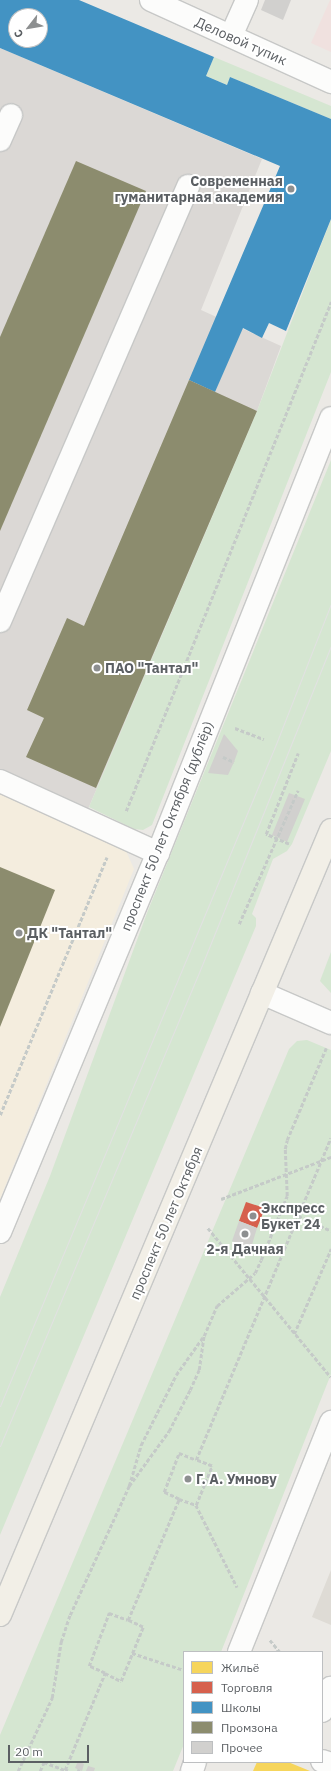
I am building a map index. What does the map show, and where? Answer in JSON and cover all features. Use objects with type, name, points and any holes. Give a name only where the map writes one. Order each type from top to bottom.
[{"type":"main road","name":"проспект 50 лет Октября","points":[[0,1615],[331,830]]},
{"type":"street","name":"Деловой тупик","points":[[151,0],[331,82]]},
{"type":"street","points":[[231,36],[247,0]]},
{"type":"street","points":[[0,140],[11,115]]},
{"type":"street","points":[[0,622],[188,186]]},
{"type":"street","name":"проспект 50 лет Октября (дублёр)","points":[[0,1232],[158,853],[331,418]]},
{"type":"street","points":[[0,781],[158,853]]},
{"type":"street","points":[[262,993],[329,1033]]},
{"type":"street","points":[[239,1651],[331,1422]]},
{"type":"street","points":[[323,1708],[331,1688]]},
{"type":"path","points":[[0,1115],[116,835],[331,302]]},
{"type":"path","points":[[235,728],[264,739]]},
{"type":"path","points":[[289,844],[266,834],[298,753]]},
{"type":"path","points":[[239,924],[271,849],[278,840],[298,790]]},
{"type":"path","points":[[18,1771],[52,1698],[61,1642],[70,1615],[129,1486],[141,1445],[152,1421],[185,1359],[204,1336],[222,1299],[248,1279],[261,1260],[287,1196],[287,1140],[329,1033]]},
{"type":"path","points":[[196,1460],[331,1138]]},
{"type":"path","points":[[221,1199],[331,1157]]},
{"type":"path","points":[[298,1216],[331,1231]]},
{"type":"path","points":[[208,1228],[248,1279],[331,1377]]},
{"type":"path","points":[[294,1334],[331,1249]]},
{"type":"path","points":[[129,1486],[169,1431],[190,1390],[199,1370],[204,1336]]},
{"type":"path","points":[[196,1505],[212,1466],[179,1453],[164,1492],[196,1505],[253,1618],[279,1651]]},
{"type":"path","points":[[128,1620],[179,1499]]},
{"type":"path","points":[[109,1613],[128,1620],[143,1627],[121,1681],[89,1666],[109,1613]]},
{"type":"path","points":[[132,1653],[183,1670]]},
{"type":"path","points":[[40,1771],[44,1762],[66,1770],[105,1673]]},
{"type":"shaded area","points":[[331,0],[331,52],[311,43]]},
{"type":"shaded area","points":[[0,48],[262,159],[201,310],[281,346],[257,411],[83,821],[0,789]]},
{"type":"shaded area","points":[[0,789],[126,851],[134,869],[0,1199]]},
{"type":"shaded area","points":[[331,1570],[331,1625],[312,1617]]},
{"type":"green space","points":[[214,57],[331,106],[331,119],[230,77],[227,85],[206,76]]},
{"type":"green space","points":[[331,219],[331,372],[152,825],[143,830],[134,829],[89,807],[257,411]]},
{"type":"green space","points":[[331,460],[331,751],[292,844],[287,851],[273,859],[252,914],[256,918],[256,926],[0,1535],[0,1297],[50,1176],[147,913]]},
{"type":"green space","points":[[331,952],[331,993],[320,981]]},
{"type":"green space","points":[[307,1040],[331,1050],[331,1374],[221,1651],[183,1651],[183,1746],[173,1771],[0,1771],[0,1735],[289,1049],[297,1041]]},
{"type":"building: Жильё","points":[[257,1763],[290,1763],[310,1771],[253,1771]]},
{"type":"building: Торговля","points":[[246,1202],[265,1208],[257,1228],[239,1221]]},
{"type":"building: Школы","points":[[0,0],[79,0],[214,57],[206,76],[227,85],[230,77],[331,119],[331,219],[286,331],[269,323],[262,338],[243,328],[215,392],[189,380],[280,166],[0,48]]},
{"type":"building: Промзона","points":[[76,161],[146,191],[0,531],[0,337]]},
{"type":"building: Промзона","points":[[189,380],[257,411],[96,788],[26,757],[44,718],[27,710],[67,618],[84,626]]},
{"type":"building: Промзона","name":"ДК \"Тантал\"","points":[[0,867],[55,890],[0,1027]]},
{"type":"building: Прочее","points":[[265,0],[291,0],[283,20],[261,10]]},
{"type":"building: Прочее","points":[[224,734],[238,751],[234,762],[228,775],[208,773]]},
{"type":"building: Прочее","points":[[289,793],[305,799],[287,842],[272,835]]},
{"type":"building: Прочее","name":"2-я Дачная","points":[[239,1221],[257,1228],[251,1248],[232,1241]]},
{"type":"building: Прочее","points":[[78,1761],[84,1764],[82,1771],[75,1768]]},
{"type":"building: Прочее","points":[[88,1766],[95,1768],[94,1771],[86,1771]]},
{"type":"tram line","points":[[0,1406],[276,744],[331,604]]},
{"type":"tram line","points":[[0,1446],[200,970],[331,645]]},
{"type":"place","name":"Современная гуманитарная академия","points":[[291,189]]},
{"type":"place","name":"ПАО \"Тантал\"","points":[[97,668]]},
{"type":"place","name":"ДК \"Тантал\"","points":[[19,933]]},
{"type":"place","name":"Экспресс Букет 24","points":[[253,1216]]},
{"type":"place","name":"2-я Дачная","points":[[245,1234]]},
{"type":"place","name":"Г. А. Умнову","points":[[188,1479]]}]
